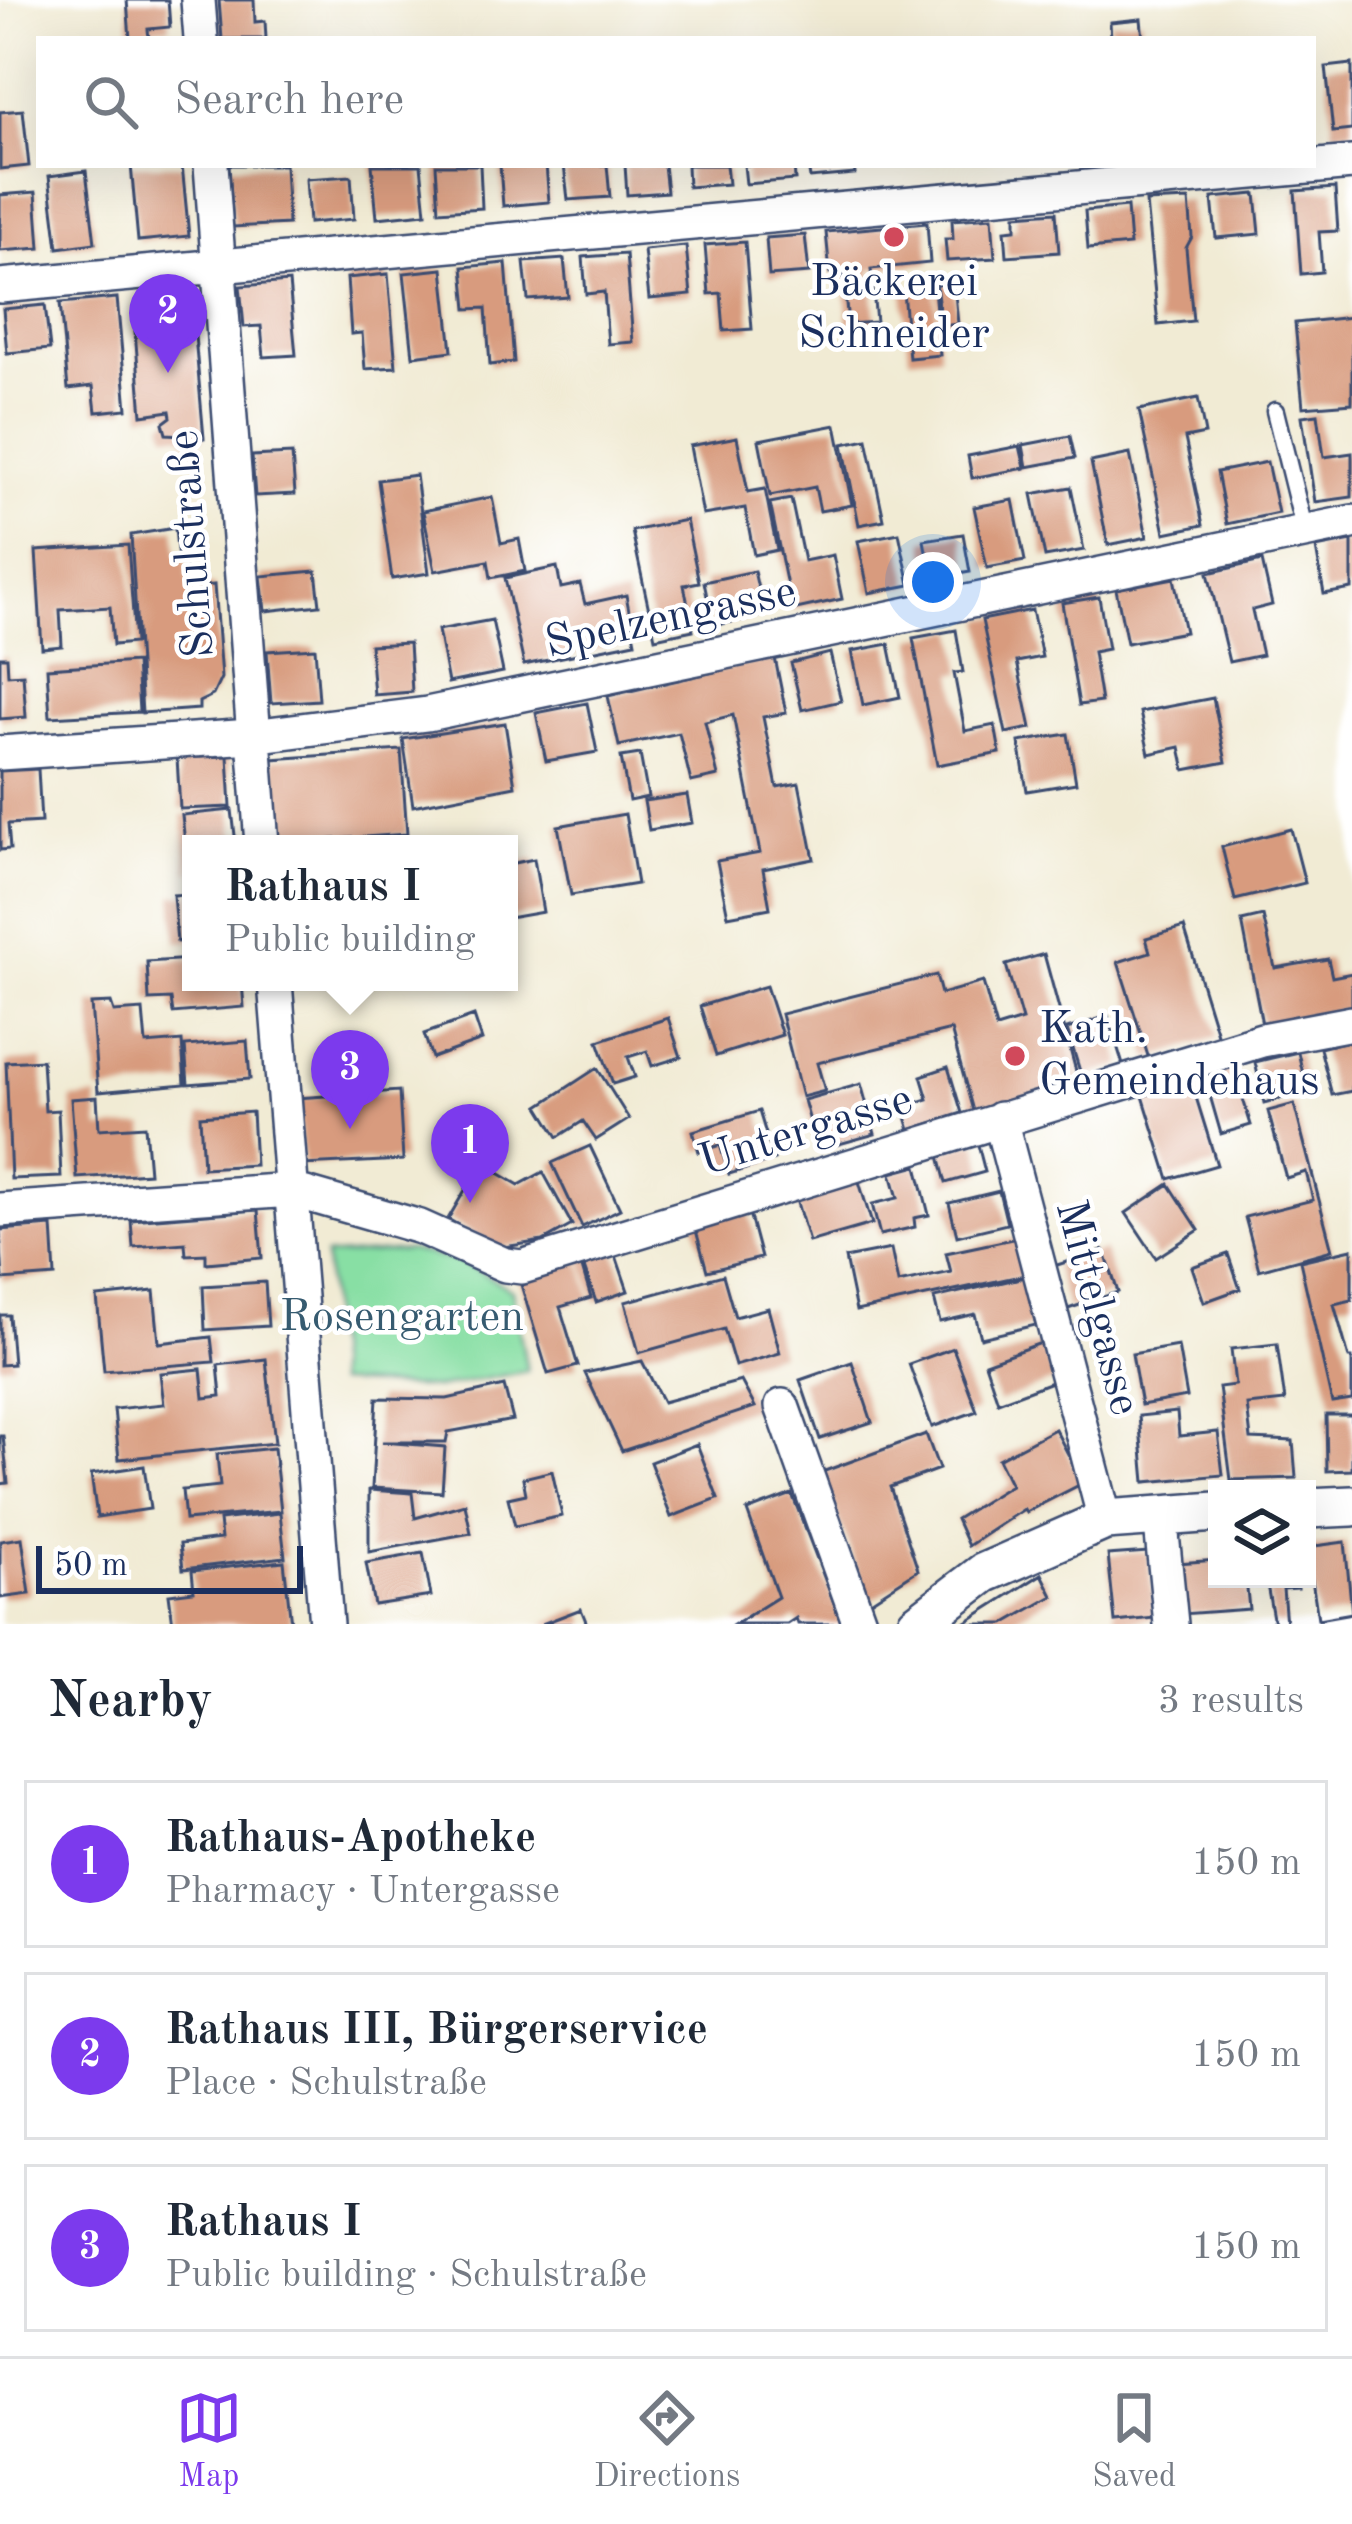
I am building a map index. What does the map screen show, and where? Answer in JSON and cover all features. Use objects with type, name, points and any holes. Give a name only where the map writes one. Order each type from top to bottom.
[{"type":"street","points":[[198,0],[201,36]]},
{"type":"street","points":[[1316,166],[1352,163]]},
{"type":"street","name":"Schulstraße","points":[[211,168],[261,835]]},
{"type":"street","points":[[0,286],[1297,168]]},
{"type":"street","name":"Spelzengasse","points":[[0,753],[252,736],[427,714],[1352,522]]},
{"type":"street","points":[[276,991],[326,1624]]},
{"type":"street","name":"Untergasse","points":[[292,1190],[420,1227],[505,1265],[522,1267],[1262,1040],[1352,1023]]},
{"type":"street","name":"Mittelgasse","points":[[1000,1119],[1106,1520]]},
{"type":"street","points":[[0,1210],[292,1190]]},
{"type":"street","points":[[782,1406],[860,1624]]},
{"type":"street","points":[[1316,1508],[1352,1506]]},
{"type":"street","points":[[917,1624],[984,1573],[1106,1520],[1208,1512]]},
{"type":"street","points":[[1160,1514],[1172,1624]]},
{"type":"lane","points":[[1275,412],[1305,532]]},
{"type":"green space","name":"Rosengarten","points":[[409,1250],[462,1262],[512,1290],[527,1371],[436,1388],[336,1383],[325,1256]]},
{"type":"building","points":[[127,0],[168,0],[170,27],[148,29],[149,36],[130,36]]},
{"type":"building","points":[[219,0],[254,0],[255,22],[265,21],[266,36],[222,36]]},
{"type":"building","points":[[1141,19],[1143,36],[1111,36],[1110,22]]},
{"type":"building","points":[[1352,64],[1352,130],[1333,132],[1326,67]]},
{"type":"building","points":[[23,110],[29,166],[0,169],[0,112]]},
{"type":"building","points":[[131,168],[182,168],[189,236],[138,241]]},
{"type":"building","points":[[229,168],[285,168],[288,224],[233,227]]},
{"type":"building","points":[[372,168],[421,168],[426,213],[377,218]]},
{"type":"building","points":[[436,168],[480,168],[482,208],[439,211]]},
{"type":"building","points":[[500,168],[546,168],[549,202],[503,206]]},
{"type":"building","points":[[564,168],[607,168],[610,197],[568,200]]},
{"type":"building","points":[[625,168],[664,168],[667,192],[627,195]]},
{"type":"building","points":[[687,168],[726,168],[728,184],[688,187]]},
{"type":"building","points":[[744,168],[794,168],[795,180],[746,184]]},
{"type":"building","points":[[808,168],[854,168],[855,174],[810,178]]},
{"type":"building","points":[[86,171],[95,243],[58,248],[49,176]]},
{"type":"building","points":[[351,176],[354,219],[309,223],[306,179]]},
{"type":"building","points":[[1335,188],[1338,231],[1319,232],[1322,272],[1301,274],[1295,191]]},
{"type":"building","points":[[36,192],[40,248],[0,251],[0,195]]},
{"type":"building","points":[[1256,194],[1260,234],[1216,238],[1212,198]]},
{"type":"building","points":[[1189,200],[1192,237],[1186,248],[1193,321],[1158,325],[1146,202]]},
{"type":"building","points":[[1127,207],[1130,245],[1088,249],[1085,211]]},
{"type":"building","points":[[1056,212],[1059,252],[1007,256],[1005,230],[1016,229],[1016,215]]},
{"type":"building","points":[[992,217],[995,258],[947,261],[945,239],[953,239],[952,220]]},
{"type":"building","points":[[927,223],[930,263],[871,269],[876,322],[848,324],[843,272],[830,273],[826,232]]},
{"type":"building","points":[[805,235],[809,273],[769,276],[766,238]]},
{"type":"building","points":[[745,242],[752,329],[724,331],[721,293],[709,294],[705,245]]},
{"type":"building","points":[[686,246],[691,295],[649,299],[644,250]]},
{"type":"building","points":[[626,254],[633,342],[608,344],[604,292],[586,294],[583,257]]},
{"type":"building","points":[[564,259],[568,297],[528,300],[524,262]]},
{"type":"building","points":[[506,263],[514,362],[490,365],[486,308],[467,309],[463,267]]},
{"type":"building","points":[[443,269],[452,351],[413,356],[404,273]]},
{"type":"building","points":[[388,274],[396,367],[365,369],[362,333],[351,334],[347,278]]},
{"type":"building","points":[[289,282],[296,355],[264,357],[261,326],[244,327],[240,286]]},
{"type":"building","points":[[954,283],[958,324],[941,326],[936,285]]},
{"type":"building","points":[[934,288],[940,355],[909,358],[903,291]]},
{"type":"building","points":[[176,290],[192,301],[200,318],[195,336],[204,438],[186,441],[182,435],[166,434],[163,423],[171,417],[170,411],[142,415],[135,331],[142,302],[156,291]]},
{"type":"building","points":[[117,298],[127,409],[96,412],[93,386],[68,389],[60,303]]},
{"type":"building","points":[[45,305],[50,349],[7,353],[3,309]]},
{"type":"building","points":[[1352,317],[1352,403],[1303,407],[1295,323]]},
{"type":"building","points":[[1198,398],[1205,434],[1185,438],[1203,525],[1165,533],[1139,410]]},
{"type":"building","points":[[1318,414],[1324,457],[1352,453],[1352,497],[1315,502],[1302,416]]},
{"type":"building","points":[[836,425],[852,505],[820,511],[815,487],[770,496],[759,440]]},
{"type":"building","points":[[1070,436],[1075,458],[1027,467],[1023,445]]},
{"type":"building","points":[[737,437],[748,492],[765,489],[777,550],[754,555],[745,508],[703,515],[690,446]]},
{"type":"building","points":[[867,439],[884,520],[859,525],[843,444]]},
{"type":"building","points":[[1020,446],[1025,468],[972,478],[968,456]]},
{"type":"building","points":[[292,454],[295,494],[255,496],[252,456]]},
{"type":"building","points":[[1130,454],[1147,537],[1108,545],[1091,462]]},
{"type":"building","points":[[1267,462],[1278,513],[1227,524],[1217,472]]},
{"type":"building","points":[[416,475],[429,573],[392,579],[378,480]]},
{"type":"building","points":[[1071,487],[1084,550],[1045,557],[1032,494]]},
{"type":"building","points":[[492,497],[501,543],[519,539],[525,571],[491,578],[488,561],[435,571],[423,511]]},
{"type":"building","points":[[791,499],[804,561],[833,555],[842,599],[792,610],[770,503]]},
{"type":"building","points":[[1013,500],[1025,561],[987,568],[974,507]]},
{"type":"building","points":[[686,520],[699,582],[684,585],[693,630],[655,638],[632,531]]},
{"type":"building","points":[[175,528],[178,561],[186,560],[189,588],[214,585],[221,678],[213,695],[199,702],[199,709],[142,713],[131,535]]},
{"type":"building","points":[[899,533],[910,585],[869,593],[858,541]]},
{"type":"building","points":[[963,534],[970,572],[931,579],[924,540]]},
{"type":"building","points":[[1352,541],[1352,589],[1324,594],[1316,548]]},
{"type":"building","points":[[128,545],[135,643],[113,645],[110,607],[60,610],[62,646],[42,648],[36,551]]},
{"type":"building","points":[[1262,561],[1272,605],[1252,610],[1262,655],[1229,662],[1208,573]]},
{"type":"building","points":[[557,567],[561,588],[580,584],[585,604],[626,595],[635,642],[524,665],[505,578]]},
{"type":"building","points":[[316,571],[320,605],[265,611],[261,576]]},
{"type":"building","points":[[754,571],[764,615],[713,626],[704,582]]},
{"type":"building","points":[[1174,578],[1185,632],[1127,643],[1116,589]]},
{"type":"building","points":[[1099,597],[1108,649],[1093,652],[1101,702],[1079,705],[1062,603]]},
{"type":"building","points":[[1032,610],[1042,657],[1017,662],[1031,728],[1006,733],[982,620]]},
{"type":"building","points":[[492,620],[503,672],[448,683],[438,630]]},
{"type":"building","points":[[956,630],[963,672],[954,673],[965,731],[995,725],[1000,753],[937,765],[913,638]]},
{"type":"building","points":[[409,643],[412,692],[374,695],[370,645]]},
{"type":"building","points":[[889,644],[900,697],[863,705],[852,651]]},
{"type":"building","points":[[315,648],[319,700],[271,703],[267,651]]},
{"type":"building","points":[[830,653],[841,701],[802,710],[791,663]]},
{"type":"building","points":[[0,657],[7,657],[8,675],[23,674],[26,717],[0,719]]},
{"type":"building","points":[[775,658],[786,713],[763,717],[777,787],[799,783],[814,859],[763,869],[770,908],[728,916],[717,861],[760,853],[733,715],[705,722],[718,776],[691,782],[679,733],[619,746],[608,696]]},
{"type":"building","points":[[136,662],[139,712],[50,717],[47,668]]},
{"type":"building","points":[[1213,698],[1226,762],[1185,770],[1180,747],[1149,754],[1140,712]]},
{"type":"building","points":[[587,703],[597,752],[546,761],[536,713]]},
{"type":"building","points":[[505,723],[515,786],[413,806],[403,739]]},
{"type":"building","points":[[1068,734],[1076,783],[1027,791],[1019,742]]},
{"type":"building","points":[[401,750],[407,834],[277,835],[272,759]]},
{"type":"building","points":[[640,754],[648,797],[629,801],[621,757]]},
{"type":"building","points":[[228,756],[231,807],[180,809],[177,758]]},
{"type":"building","points":[[38,769],[41,822],[8,824],[10,849],[0,850],[0,771]]},
{"type":"building","points":[[687,795],[692,823],[649,830],[644,801]]},
{"type":"building","points":[[232,810],[235,835],[184,835],[182,815]]},
{"type":"building","points":[[625,814],[637,884],[571,895],[558,826]]},
{"type":"building","points":[[1291,829],[1305,883],[1235,900],[1222,847]]},
{"type":"building","points":[[534,859],[543,912],[518,916],[518,862]]},
{"type":"building","points":[[182,894],[182,942],[177,942],[173,895]]},
{"type":"building","points":[[1263,916],[1275,968],[1328,959],[1332,977],[1352,973],[1352,1009],[1262,1024],[1242,921]]},
{"type":"building","points":[[1184,927],[1218,1037],[1149,1059],[1118,962],[1150,952],[1146,938]]},
{"type":"building","points":[[1044,954],[1079,1082],[973,1111],[951,1030],[817,1063],[825,1091],[802,1097],[781,1014],[936,975],[941,994],[983,982],[996,1028],[1022,1020],[1006,965]]},
{"type":"building","points":[[182,960],[182,991],[243,991],[244,1007],[173,1013],[171,999],[149,1000],[147,962]]},
{"type":"building","points":[[766,986],[782,1035],[716,1056],[700,1006]]},
{"type":"building","points":[[111,1003],[114,1012],[143,1010],[146,1044],[182,1041],[185,1084],[98,1092],[91,1004]]},
{"type":"building","points":[[474,1016],[482,1040],[432,1058],[424,1034]]},
{"type":"building","points":[[1108,1016],[1123,1065],[1082,1078],[1067,1029]]},
{"type":"building","points":[[668,1018],[681,1057],[652,1066],[647,1051],[628,1057],[635,1077],[613,1084],[598,1041]]},
{"type":"building","points":[[1352,1040],[1352,1091],[1332,1095],[1320,1048]]},
{"type":"building","points":[[247,1041],[250,1079],[188,1084],[185,1046]]},
{"type":"building","points":[[1298,1052],[1307,1092],[1264,1103],[1255,1062]]},
{"type":"building","points":[[42,1060],[45,1111],[58,1110],[61,1177],[11,1179],[6,1062]]},
{"type":"building","points":[[1233,1066],[1251,1125],[1221,1134],[1204,1075]]},
{"type":"building","points":[[948,1067],[962,1113],[910,1130],[903,1107],[928,1099],[921,1076]]},
{"type":"building","points":[[597,1068],[629,1119],[596,1140],[583,1121],[558,1137],[539,1106]]},
{"type":"building","points":[[1191,1081],[1217,1165],[1169,1179],[1143,1096]]},
{"type":"building","points":[[861,1084],[875,1134],[818,1150],[804,1100]]},
{"type":"building","points":[[399,1091],[403,1160],[303,1165],[297,1098]]},
{"type":"building","points":[[97,1097],[99,1129],[145,1126],[149,1173],[77,1178],[71,1099]]},
{"type":"building","points":[[1294,1104],[1332,1250],[1259,1270],[1245,1217],[1313,1200],[1306,1172],[1286,1178],[1268,1111]]},
{"type":"building","points":[[759,1111],[774,1160],[729,1174],[720,1145],[699,1152],[693,1131]]},
{"type":"building","points":[[252,1112],[255,1165],[203,1168],[200,1116]]},
{"type":"building","points":[[977,1141],[985,1172],[946,1183],[938,1152]]},
{"type":"building","points":[[590,1146],[620,1209],[582,1227],[552,1163]]},
{"type":"building","points":[[481,1163],[519,1185],[543,1172],[572,1225],[543,1241],[497,1248],[448,1219]]},
{"type":"building","points":[[917,1166],[929,1215],[914,1218],[915,1227],[880,1235],[872,1204],[898,1198],[891,1173]]},
{"type":"building","points":[[857,1175],[872,1224],[809,1242],[794,1193]]},
{"type":"building","points":[[1169,1184],[1199,1230],[1156,1258],[1126,1213]]},
{"type":"building","points":[[999,1191],[1007,1224],[957,1236],[949,1203]]},
{"type":"building","points":[[748,1209],[761,1258],[707,1271],[694,1223]]},
{"type":"building","points":[[258,1210],[262,1258],[206,1263],[206,1254],[186,1255],[185,1243],[133,1247],[131,1220]]},
{"type":"building","points":[[52,1226],[55,1276],[3,1280],[0,1230]]},
{"type":"building","points":[[1017,1238],[1025,1275],[856,1311],[845,1258],[891,1249],[898,1283],[951,1272],[946,1253]]},
{"type":"building","points":[[613,1247],[628,1291],[596,1302],[581,1258]]},
{"type":"building","points":[[1352,1249],[1352,1300],[1334,1304],[1352,1358],[1352,1400],[1332,1403],[1300,1261]]},
{"type":"building","points":[[1104,1250],[1118,1292],[1068,1309],[1054,1266]]},
{"type":"building","points":[[1228,1254],[1240,1289],[1204,1302],[1192,1267]]},
{"type":"building","points":[[580,1261],[591,1298],[560,1307],[578,1366],[548,1374],[519,1278]]},
{"type":"building","points":[[723,1275],[735,1317],[768,1308],[780,1353],[735,1366],[724,1329],[639,1353],[625,1302]]},
{"type":"building","points":[[1025,1277],[1036,1325],[981,1338],[975,1314],[940,1322],[934,1298]]},
{"type":"building","points":[[265,1282],[268,1326],[205,1330],[203,1286]]},
{"type":"building","points":[[154,1291],[159,1343],[211,1337],[214,1362],[104,1371],[97,1297]]},
{"type":"building","points":[[0,1315],[9,1315],[13,1364],[0,1365]]},
{"type":"building","points":[[1041,1343],[1054,1381],[998,1402],[985,1363]]},
{"type":"building","points":[[1277,1344],[1285,1401],[1247,1405],[1251,1439],[1293,1441],[1296,1478],[1231,1480],[1219,1387],[1235,1385],[1231,1349]]},
{"type":"building","points":[[1178,1346],[1187,1397],[1141,1405],[1132,1354]]},
{"type":"building","points":[[953,1348],[977,1411],[932,1427],[909,1364]]},
{"type":"building","points":[[266,1359],[275,1443],[119,1459],[114,1409],[164,1404],[160,1373],[201,1369],[204,1398],[221,1396],[218,1365]]},
{"type":"building","points":[[642,1361],[663,1402],[741,1381],[755,1407],[622,1451],[585,1373]]},
{"type":"building","points":[[852,1362],[872,1422],[820,1439],[800,1380]]},
{"type":"building","points":[[504,1386],[513,1420],[448,1432],[446,1442],[382,1442],[445,1447],[442,1492],[372,1488],[377,1398],[447,1399]]},
{"type":"building","points":[[1177,1412],[1179,1436],[1218,1432],[1223,1475],[1145,1482],[1139,1416]]},
{"type":"building","points":[[1326,1415],[1352,1415],[1352,1470],[1327,1471]]},
{"type":"building","points":[[1055,1429],[1083,1483],[1024,1509],[968,1546],[956,1519],[1011,1485],[998,1459]]},
{"type":"building","points":[[926,1434],[939,1469],[890,1487],[918,1570],[869,1602],[822,1472]]},
{"type":"building","points":[[0,1436],[8,1483],[0,1484]]},
{"type":"building","points":[[697,1444],[718,1499],[671,1517],[650,1462]]},
{"type":"building","points":[[274,1448],[281,1511],[185,1520],[182,1490],[220,1486],[217,1454]]},
{"type":"building","points":[[144,1466],[150,1509],[97,1517],[91,1474]]},
{"type":"building","points":[[552,1471],[562,1516],[515,1526],[508,1498],[526,1494],[523,1478]]},
{"type":"building","points":[[369,1490],[412,1493],[415,1518],[465,1504],[471,1533],[369,1552]]},
{"type":"building","points":[[792,1494],[842,1624],[798,1624],[796,1618],[787,1624],[735,1624],[778,1597],[747,1511]]},
{"type":"building","points":[[280,1513],[285,1557],[183,1569],[180,1544],[221,1539],[219,1520]]},
{"type":"building","points":[[22,1538],[30,1594],[0,1598],[0,1541]]},
{"type":"building","points":[[1345,1542],[1352,1613],[1318,1619],[1313,1588],[1316,1546]]},
{"type":"building","points":[[1148,1552],[1155,1618],[1115,1622],[1108,1555]]},
{"type":"building","points":[[423,1553],[431,1596],[374,1605],[366,1563]]},
{"type":"building","points":[[284,1561],[291,1624],[173,1624],[169,1594],[194,1591],[192,1571]]},
{"type":"building","points":[[1208,1561],[1208,1588],[1247,1588],[1249,1609],[1182,1614],[1178,1563]]},
{"type":"building","points":[[1042,1574],[1053,1596],[1004,1624],[963,1624]]},
{"type":"building","points":[[1268,1588],[1298,1588],[1283,1589],[1286,1624],[1274,1624]]},
{"type":"building","points":[[581,1609],[587,1624],[542,1624]]},
{"type":"place","name":"Bäckerei Schneider","points":[[894,237]]},
{"type":"place","name":"Rathaus III, Bürgerservice","points":[[168,373]]},
{"type":"place","name":"Kath. Gemeindehaus","points":[[1015,1056]]},
{"type":"place","name":"Rathaus I","points":[[350,1129]]},
{"type":"place","name":"Rathaus-Apotheke","points":[[470,1203]]}]
